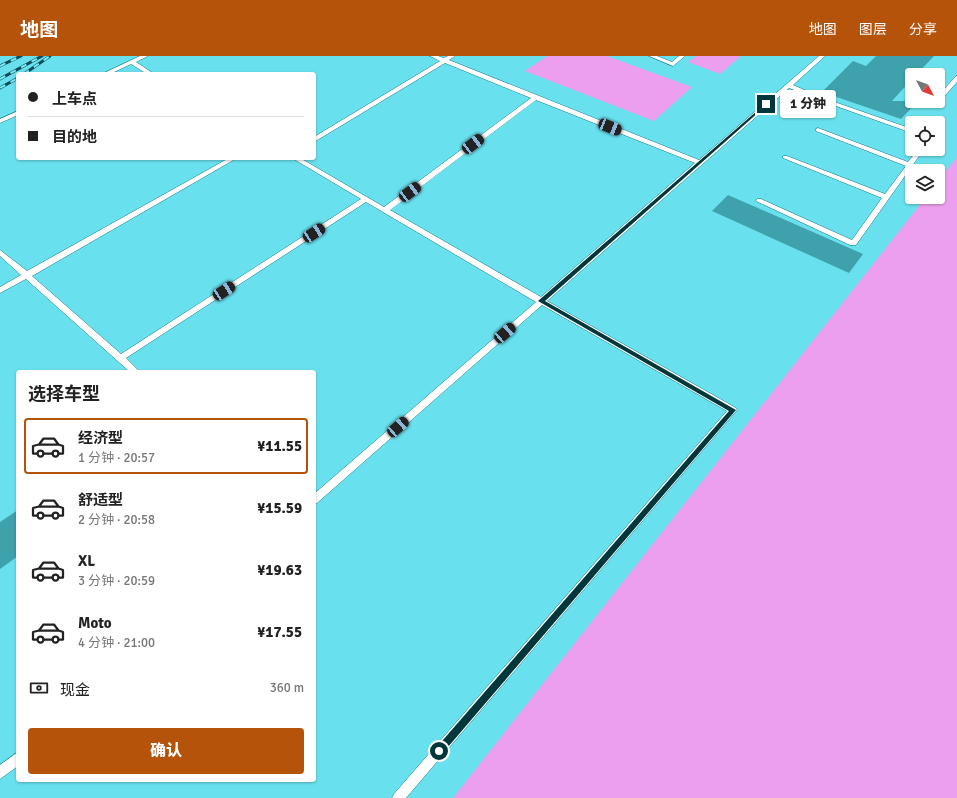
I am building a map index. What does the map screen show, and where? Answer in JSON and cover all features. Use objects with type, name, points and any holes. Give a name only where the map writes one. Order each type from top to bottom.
[{"type":"lane","points":[[108,72],[145,56]]},
{"type":"lane","points":[[433,56],[700,163]]},
{"type":"lane","points":[[316,139],[452,56]]},
{"type":"lane","points":[[652,56],[673,64],[682,56]]},
{"type":"lane","points":[[316,498],[822,56]]},
{"type":"lane","points":[[131,62],[148,72]]},
{"type":"lane","points":[[945,92],[957,78]]},
{"type":"lane","points":[[788,85],[821,99],[905,129]]},
{"type":"lane","points":[[385,210],[536,97]]},
{"type":"lane","points":[[0,121],[16,114]]},
{"type":"lane","points":[[818,130],[907,164]]},
{"type":"lane","points":[[785,157],[886,197]]},
{"type":"lane","points":[[0,290],[230,160]]},
{"type":"lane","points":[[298,160],[541,301],[733,410],[398,798]]},
{"type":"lane","points":[[759,201],[853,242],[905,172]]},
{"type":"lane","points":[[120,358],[366,199]]},
{"type":"lane","points":[[0,252],[134,370]]},
{"type":"lane","points":[[0,773],[16,760]]},
{"type":"shaded area","points":[[547,56],[607,56],[692,87],[654,121],[525,71]]},
{"type":"shaded area","points":[[696,56],[741,56],[720,74],[688,62]]},
{"type":"shaded area","points":[[957,157],[957,798],[453,798],[920,204],[945,204],[945,172]]},
{"type":"building","points":[[876,56],[934,56],[923,68],[905,68],[905,87],[892,101],[905,101],[905,108],[911,108],[901,119],[822,92],[853,61],[866,66]]},
{"type":"building","points":[[728,195],[863,254],[849,273],[712,211]]},
{"type":"building","points":[[16,511],[16,557],[0,569],[0,522]]},
{"type":"railway","points":[[0,66],[21,56]]},
{"type":"railway","points":[[0,79],[42,56]]},
{"type":"railway","points":[[27,72],[50,56]]},
{"type":"railway","points":[[0,88],[16,79]]},
{"type":"route","points":[[439,751],[733,410],[541,301],[766,104]]}]
